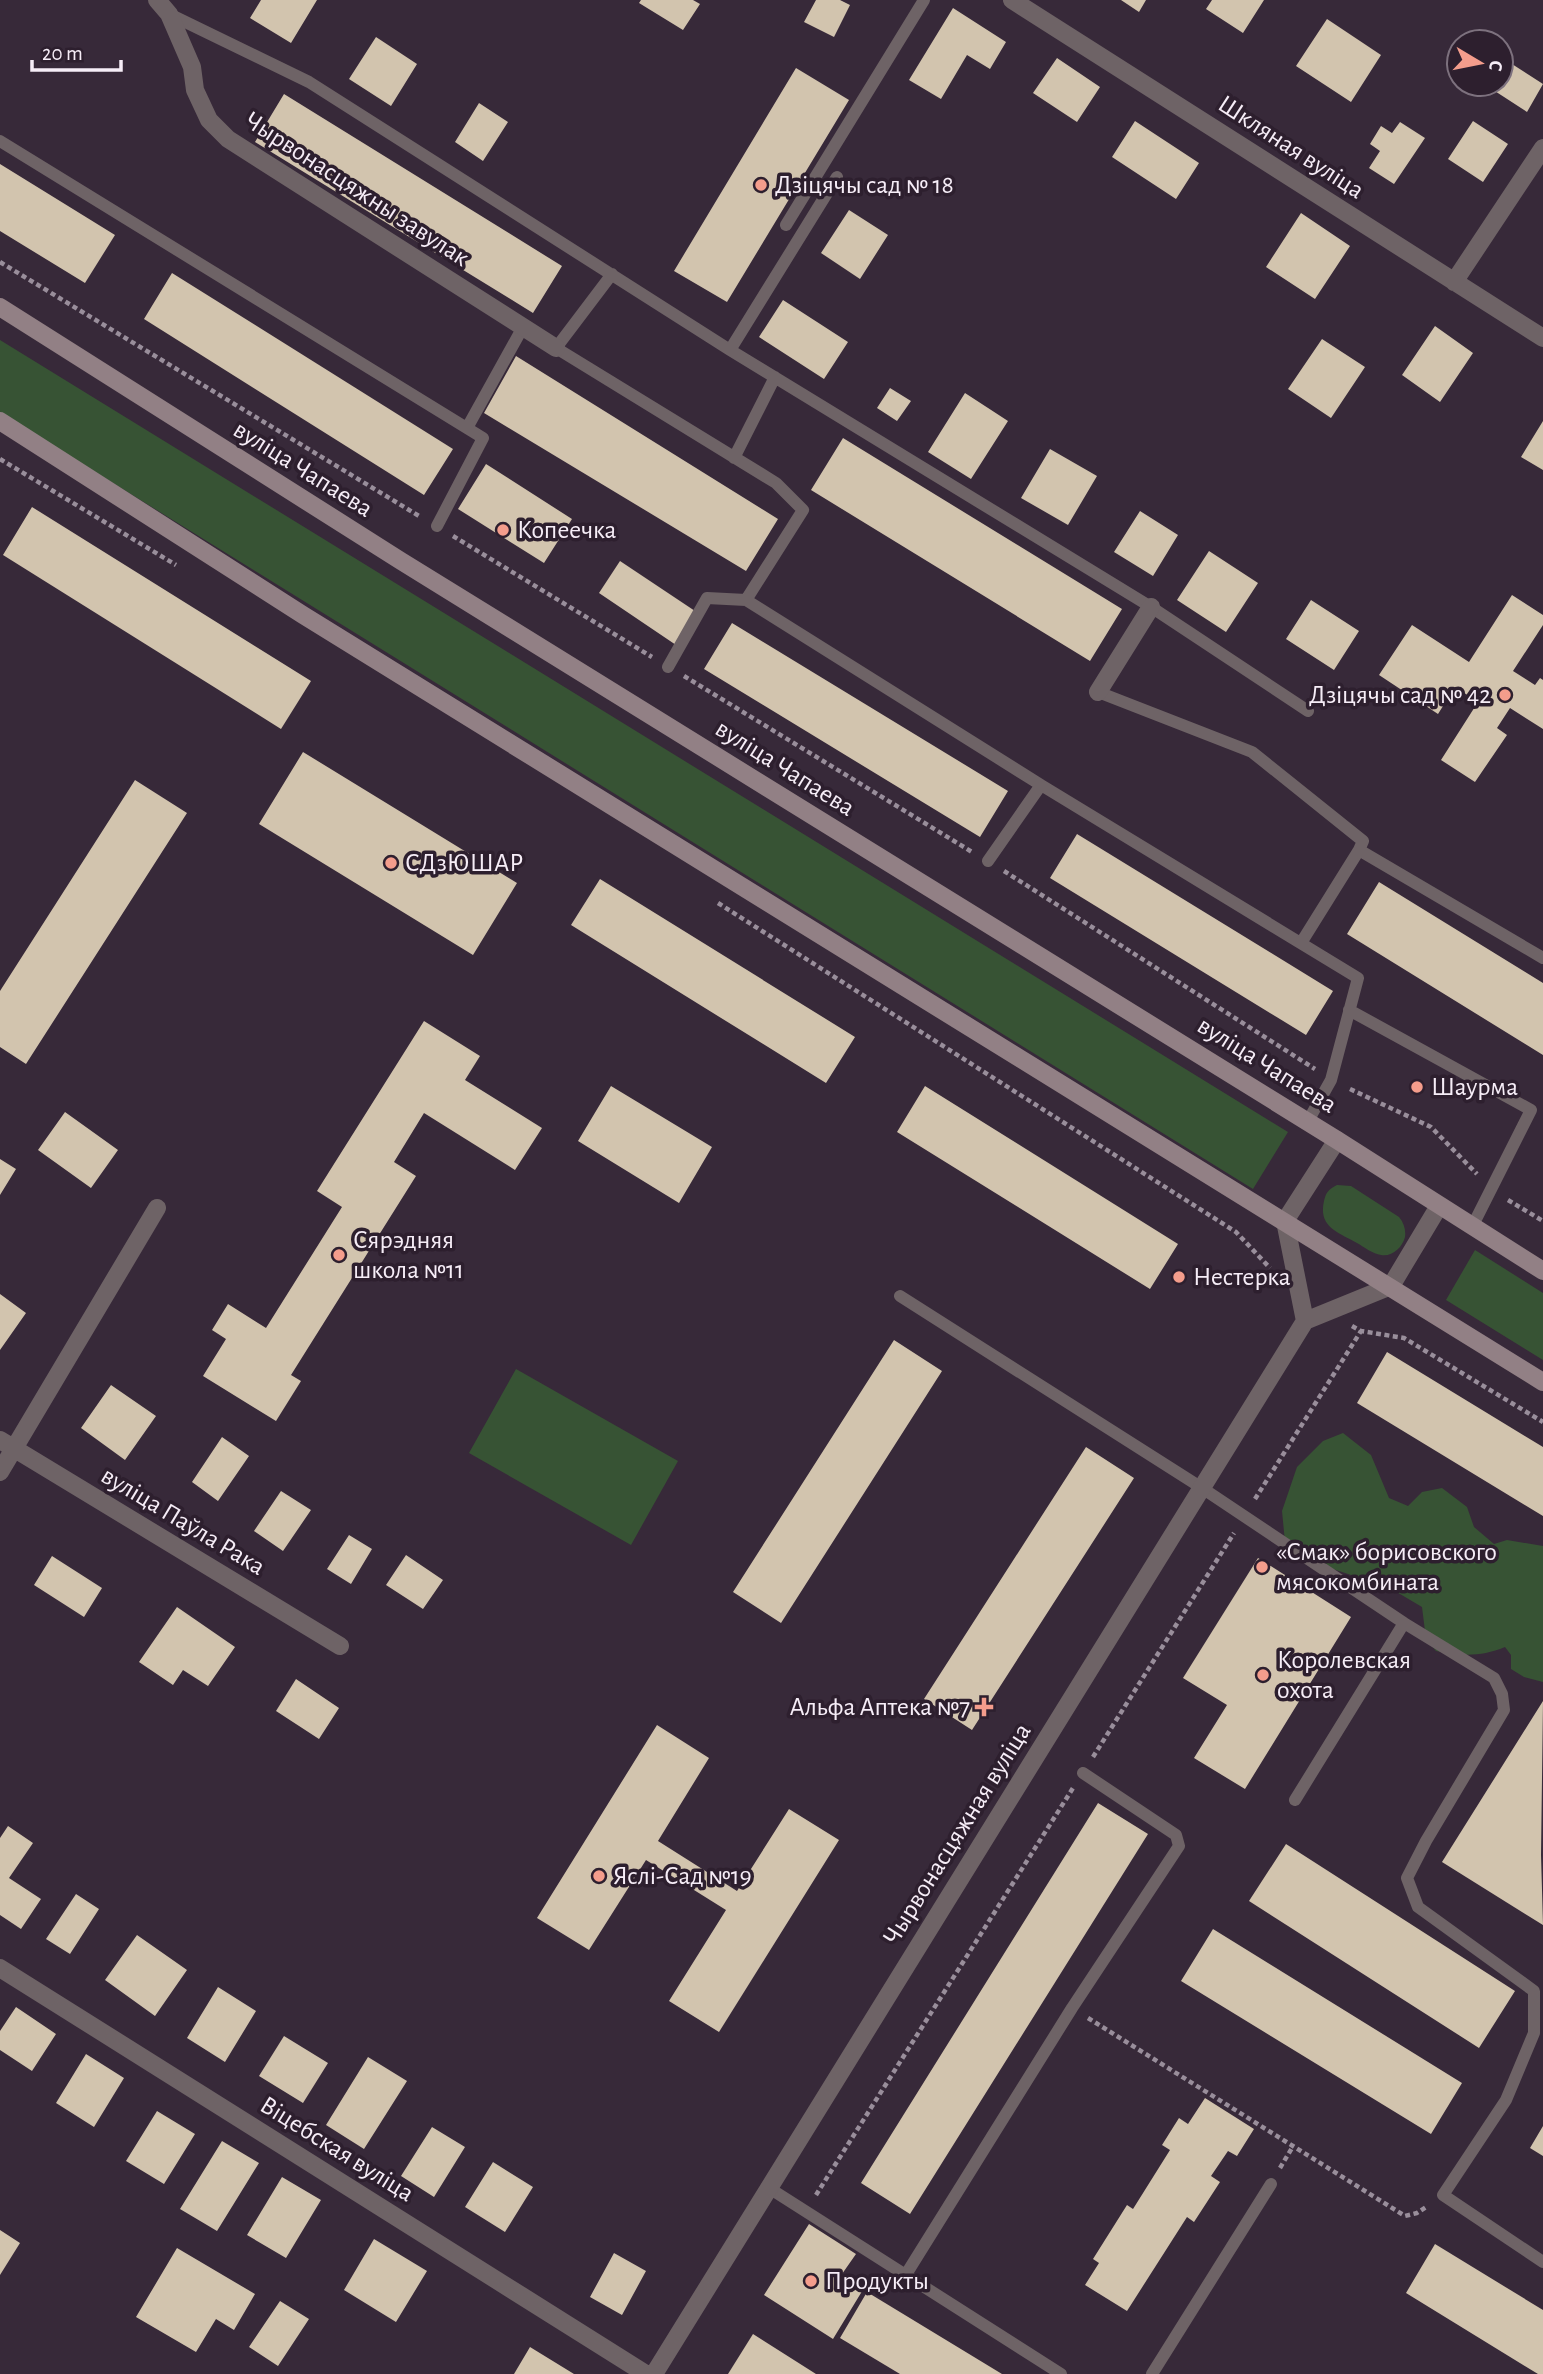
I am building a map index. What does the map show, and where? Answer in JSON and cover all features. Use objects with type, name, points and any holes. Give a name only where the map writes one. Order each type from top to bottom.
[{"type":"main road","name":"вуліца Чапаева","points":[[0,307],[401,561],[1308,1121],[1543,1271]]},
{"type":"main road","points":[[0,421],[303,615],[1543,1382]]},
{"type":"street","name":"Чырвонасцяжны завулак","points":[[157,0],[169,14],[192,67],[195,90],[209,120],[228,139],[556,348]]},
{"type":"street","name":"Шкляная вуліца","points":[[1012,0],[1543,338]]},
{"type":"street","points":[[1454,282],[1543,148]]},
{"type":"street","points":[[1098,692],[1151,607]]},
{"type":"street","points":[[1337,1140],[1285,1221],[1305,1321],[1391,1286],[1439,1206]]},
{"type":"street","points":[[0,1472],[7,1444],[157,1208]]},
{"type":"street","name":"Чырвонасцяжная вуліца","points":[[654,2374],[1305,1321]]},
{"type":"street","name":"вуліца Паўла Рака","points":[[7,1444],[340,1646]]},
{"type":"street","name":"Віцебская вуліца","points":[[0,1968],[646,2374]]},
{"type":"lane","points":[[786,225],[924,0]]},
{"type":"lane","points":[[169,14],[309,82],[730,349],[1151,607],[1308,711]]},
{"type":"lane","points":[[0,141],[482,438],[437,526]]},
{"type":"lane","points":[[730,349],[837,177]]},
{"type":"lane","points":[[612,274],[556,348],[776,483],[803,510],[746,600]]},
{"type":"lane","points":[[467,428],[523,327]]},
{"type":"lane","points":[[734,458],[775,377]]},
{"type":"lane","points":[[668,667],[707,598],[746,600],[1041,785],[1358,978],[1331,1080],[1308,1121]]},
{"type":"lane","points":[[1098,692],[1252,752],[1363,841],[1301,943]]},
{"type":"lane","points":[[988,861],[1041,785]]},
{"type":"lane","points":[[1359,850],[1543,958]]},
{"type":"lane","points":[[1349,1010],[1537,1109],[1472,1227]]},
{"type":"lane","points":[[900,1296],[1202,1488],[1404,1623],[1494,1678],[1502,1694],[1504,1710],[1407,1878],[1418,1907],[1534,1991],[1534,2033],[1506,2100],[1443,2195],[1543,2262]]},
{"type":"lane","points":[[1295,1800],[1404,1623]]},
{"type":"lane","points":[[905,2276],[1072,2008],[1179,1846],[1176,1835],[1083,1773]]},
{"type":"lane","points":[[1152,2374],[1270,2184]]},
{"type":"lane","points":[[769,2188],[1061,2374]]},
{"type":"path","points":[[0,262],[988,861],[1331,1080],[1431,1127],[1492,1190],[1543,1222]]},
{"type":"path","points":[[0,459],[180,567]]},
{"type":"path","points":[[712,899],[1236,1232],[1273,1271]]},
{"type":"path","points":[[1343,1321],[1360,1331],[1404,1338],[1543,1422]]},
{"type":"path","points":[[1404,1338],[1407,1328]]},
{"type":"path","points":[[1072,2008],[1405,2216],[1417,2213],[1443,2195]]},
{"type":"green space","points":[[0,340],[1288,1132],[1253,1189],[0,413]]},
{"type":"green space","points":[[1337,1185],[1351,1186],[1399,1217],[1405,1229],[1405,1237],[1396,1251],[1389,1255],[1375,1253],[1331,1228],[1323,1210],[1328,1191]]},
{"type":"green space","points":[[1475,1250],[1543,1293],[1543,1360],[1446,1300]]},
{"type":"green space","points":[[516,1369],[678,1461],[631,1545],[469,1453]]},
{"type":"green space","points":[[1343,1433],[1371,1455],[1389,1498],[1408,1506],[1422,1492],[1442,1488],[1467,1507],[1474,1527],[1494,1544],[1507,1540],[1543,1546],[1543,1682],[1524,1677],[1511,1669],[1511,1655],[1505,1647],[1471,1655],[1436,1651],[1426,1639],[1422,1607],[1378,1581],[1324,1566],[1285,1542],[1282,1511],[1297,1467],[1323,1441]]},
{"type":"building","points":[[261,0],[317,0],[291,43],[250,18]]},
{"type":"building","points":[[641,0],[693,0],[700,4],[683,30],[639,3]]},
{"type":"building","points":[[816,0],[840,0],[850,5],[834,37],[804,22]]},
{"type":"building","points":[[1121,0],[1146,0],[1139,12]]},
{"type":"building","points":[[1212,0],[1264,0],[1243,33],[1206,9]]},
{"type":"building","points":[[953,8],[1006,42],[990,69],[967,55],[941,99],[909,80]]},
{"type":"building","points":[[1327,19],[1381,55],[1351,102],[1296,66]]},
{"type":"building","points":[[376,37],[417,64],[391,106],[349,79]]},
{"type":"building","points":[[1057,58],[1100,87],[1077,122],[1033,93]]},
{"type":"building","points":[[1515,66],[1543,84],[1527,112],[1506,98],[1515,98]]},
{"type":"building","name":"Дзіцячы сад № 18","points":[[796,68],[849,100],[727,302],[674,271]]},
{"type":"building","points":[[284,94],[562,266],[533,313],[255,142]]},
{"type":"building","points":[[479,103],[508,122],[483,161],[455,142]]},
{"type":"building","points":[[1135,121],[1199,163],[1176,199],[1112,157]]},
{"type":"building","points":[[1473,121],[1508,144],[1483,182],[1448,159]]},
{"type":"building","points":[[1400,122],[1425,138],[1394,184],[1369,168],[1380,151],[1370,144],[1381,126],[1392,133]]},
{"type":"building","points":[[0,164],[115,235],[85,283],[0,231]]},
{"type":"building","points":[[849,210],[888,235],[860,279],[821,253]]},
{"type":"building","points":[[1301,213],[1350,246],[1315,299],[1266,267]]},
{"type":"building","points":[[172,273],[453,449],[424,495],[144,319]]},
{"type":"building","points":[[783,300],[848,342],[824,379],[759,337]]},
{"type":"building","points":[[1435,326],[1473,353],[1440,402],[1402,375]]},
{"type":"building","points":[[1322,339],[1365,367],[1331,418],[1288,389]]},
{"type":"building","points":[[516,356],[778,519],[746,571],[484,413]]},
{"type":"building","points":[[890,388],[911,401],[897,421],[877,408]]},
{"type":"building","points":[[965,393],[1008,421],[971,479],[928,452]]},
{"type":"building","points":[[1543,421],[1543,470],[1521,457]]},
{"type":"building","points":[[843,438],[1122,609],[1090,661],[811,490]]},
{"type":"building","points":[[1050,449],[1097,476],[1068,525],[1021,498]]},
{"type":"building","points":[[486,464],[572,519],[544,563],[458,509]]},
{"type":"building","points":[[32,507],[311,681],[281,729],[3,555]]},
{"type":"building","points":[[1140,511],[1178,535],[1153,576],[1114,552]]},
{"type":"building","points":[[1209,551],[1258,583],[1226,632],[1177,600]]},
{"type":"building","points":[[620,561],[698,613],[676,645],[599,593]]},
{"type":"building","name":"Дзіцячы сад № 42","points":[[1512,595],[1543,615],[1543,625],[1513,671],[1535,685],[1540,678],[1543,680],[1543,729],[1510,708],[1497,728],[1507,735],[1475,782],[1441,760],[1478,702],[1455,687],[1438,714],[1379,675],[1412,625],[1469,662]]},
{"type":"building","points":[[1311,600],[1359,631],[1334,670],[1286,639]]},
{"type":"building","points":[[732,623],[1008,791],[980,837],[704,669]]},
{"type":"building","points":[[303,752],[517,883],[473,955],[259,824]]},
{"type":"building","points":[[135,780],[187,813],[26,1064],[0,1047],[0,991]]},
{"type":"building","points":[[1077,834],[1333,991],[1306,1035],[1050,878]]},
{"type":"building","points":[[600,879],[855,1037],[826,1083],[571,925]]},
{"type":"building","points":[[1379,882],[1543,983],[1543,1055],[1347,934]]},
{"type":"building","name":"Сярэдняя школа №11","points":[[424,1021],[480,1056],[465,1080],[542,1128],[515,1170],[424,1113],[394,1162],[416,1176],[291,1375],[301,1381],[276,1421],[203,1376],[226,1339],[212,1330],[228,1304],[266,1328],[342,1207],[317,1191]]},
{"type":"building","points":[[611,1086],[712,1147],[679,1203],[578,1141]]},
{"type":"building","points":[[925,1086],[1178,1244],[1150,1289],[897,1132]]},
{"type":"building","points":[[65,1112],[118,1150],[91,1188],[38,1150]]},
{"type":"building","points":[[0,1159],[16,1169],[0,1195]]},
{"type":"building","points":[[0,1294],[26,1313],[0,1350]]},
{"type":"building","points":[[894,1340],[942,1371],[781,1623],[733,1592]]},
{"type":"building","points":[[1387,1352],[1543,1447],[1543,1516],[1357,1403]]},
{"type":"building","points":[[111,1385],[156,1416],[125,1460],[81,1428]]},
{"type":"building","points":[[222,1437],[249,1456],[218,1501],[192,1482]]},
{"type":"building","points":[[1086,1447],[1134,1478],[972,1730],[924,1699]]},
{"type":"building","points":[[281,1491],[311,1510],[283,1551],[254,1531]]},
{"type":"building","points":[[349,1535],[372,1549],[351,1584],[327,1569]]},
{"type":"building","points":[[406,1555],[443,1580],[423,1609],[386,1585]]},
{"type":"building","points":[[52,1556],[102,1588],[84,1617],[34,1585]]},
{"type":"building","points":[[1258,1558],[1351,1617],[1245,1789],[1194,1758],[1227,1705],[1183,1678]]},
{"type":"building","points":[[177,1607],[235,1647],[208,1686],[183,1670],[173,1685],[139,1662]]},
{"type":"building","points":[[296,1679],[339,1708],[319,1739],[276,1711]]},
{"type":"building","points":[[1543,1701],[1541,1855],[1543,1925],[1442,1862]]},
{"type":"building","name":"Яслі-Сад №19","points":[[657,1725],[709,1758],[658,1841],[737,1891],[789,1809],[839,1840],[719,2032],[669,2001],[726,1910],[646,1860],[589,1950],[537,1918]]},
{"type":"building","points":[[1098,1803],[1148,1834],[910,2214],[861,2183]]},
{"type":"building","points":[[8,1826],[33,1843],[9,1878],[41,1899],[21,1929],[0,1915],[0,1838]]},
{"type":"building","points":[[1286,1844],[1515,1991],[1479,2048],[1249,1901]]},
{"type":"building","points":[[76,1894],[99,1909],[70,1954],[46,1939]]},
{"type":"building","points":[[1213,1929],[1462,2083],[1431,2134],[1181,1981]]},
{"type":"building","points":[[137,1935],[187,1970],[155,2016],[105,1980]]},
{"type":"building","points":[[218,1987],[256,2011],[225,2062],[187,2038]]},
{"type":"building","points":[[16,2007],[56,2034],[32,2071],[0,2050],[0,2031]]},
{"type":"building","points":[[284,2036],[328,2063],[303,2103],[259,2076]]},
{"type":"building","points":[[86,2054],[124,2078],[94,2127],[56,2103]]},
{"type":"building","points":[[368,2057],[407,2081],[364,2149],[326,2125]]},
{"type":"building","points":[[1205,2098],[1254,2129],[1237,2156],[1228,2151],[1211,2176],[1220,2182],[1194,2222],[1187,2217],[1127,2311],[1085,2285],[1099,2263],[1093,2259],[1127,2205],[1133,2209],[1170,2150],[1162,2145],[1179,2118],[1188,2124]]},
{"type":"building","points":[[157,2111],[195,2134],[164,2184],[126,2161]]},
{"type":"building","points":[[1543,2126],[1543,2156],[1530,2148]]},
{"type":"building","points":[[432,2127],[465,2147],[434,2197],[401,2176]]},
{"type":"building","points":[[222,2141],[259,2163],[217,2231],[180,2209]]},
{"type":"building","points":[[493,2162],[533,2187],[505,2232],[465,2207]]},
{"type":"building","points":[[282,2177],[321,2200],[286,2258],[247,2235]]},
{"type":"building","points":[[809,2224],[856,2254],[842,2274],[864,2288],[833,2339],[764,2295]]},
{"type":"building","points":[[0,2230],[20,2243],[0,2275]]},
{"type":"building","points":[[374,2239],[427,2271],[396,2322],[344,2290]]},
{"type":"building","points":[[1435,2244],[1543,2310],[1543,2374],[1538,2374],[1406,2293]]},
{"type":"building","points":[[177,2248],[255,2294],[234,2330],[216,2319],[196,2352],[136,2317]]},
{"type":"building","points":[[614,2253],[646,2271],[622,2315],[590,2297]]},
{"type":"building","points":[[867,2292],[1002,2374],[900,2374],[840,2338]]},
{"type":"building","points":[[280,2301],[309,2319],[278,2366],[249,2347]]},
{"type":"building","points":[[753,2334],[816,2374],[728,2374]]},
{"type":"building","points":[[530,2347],[574,2374],[514,2374]]},
{"type":"place","name":"Дзіцячы сад № 18","points":[[761,185]]},
{"type":"place","name":"Копеечка","points":[[503,530]]},
{"type":"place","name":"Дзіцячы сад № 42","points":[[1505,695]]},
{"type":"place","name":"СДзЮШАР","points":[[391,863]]},
{"type":"place","name":"Шаурма","points":[[1417,1087]]},
{"type":"place","name":"Сярэдняя школа №11","points":[[339,1255]]},
{"type":"place","name":"Нестерка","points":[[1179,1277]]},
{"type":"place","name":"«Смак» борисовского мясокомбината","points":[[1262,1567]]},
{"type":"place","name":"Королевская охота","points":[[1263,1675]]},
{"type":"place","name":"Альфа Аптека №7","points":[[984,1707]]},
{"type":"place","name":"Яслі-Сад №19","points":[[599,1876]]},
{"type":"place","name":"Продукты","points":[[811,2281]]}]
